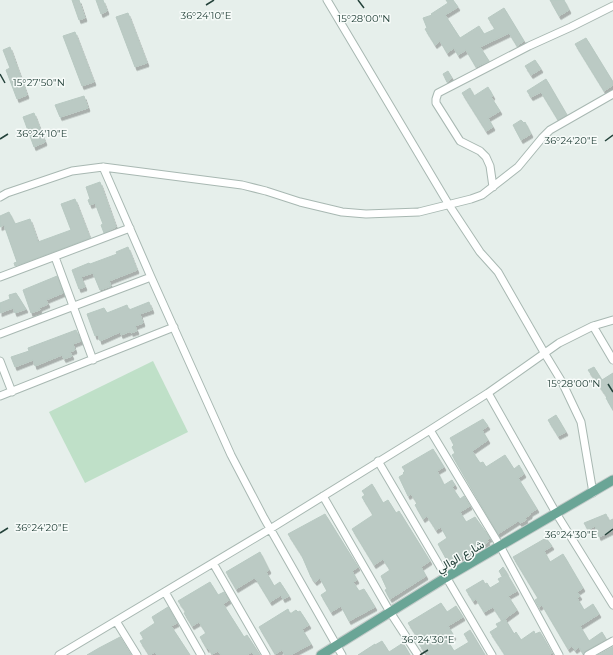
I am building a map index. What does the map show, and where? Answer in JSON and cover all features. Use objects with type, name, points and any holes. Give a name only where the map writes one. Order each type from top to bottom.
[{"type":"main road","name":"شارع الوالي","points":[[321,655],[445,578],[613,480]]},
{"type":"street","points":[[327,0],[449,205],[480,252],[498,272],[562,382],[581,422],[593,493]]},
{"type":"street","points":[[493,187],[491,170],[486,158],[480,151],[460,141],[436,103],[438,93],[528,46],[613,6]]},
{"type":"street","points":[[0,197],[7,193],[72,170],[103,167],[242,185],[300,202],[342,212],[366,214],[419,212],[482,195],[518,167],[550,130],[613,94]]},
{"type":"street","points":[[103,167],[231,455],[270,529],[342,655]]},
{"type":"street","points":[[0,277],[130,228]]},
{"type":"street","points":[[55,257],[92,360]]},
{"type":"street","points":[[0,334],[151,277]]},
{"type":"street","points":[[64,654],[488,394],[559,343],[593,326],[613,320]]},
{"type":"street","points":[[593,326],[613,360]]},
{"type":"street","points":[[0,396],[174,327]]},
{"type":"street","points":[[0,361],[12,392]]},
{"type":"street","points":[[488,394],[556,513],[613,605]]},
{"type":"street","points":[[430,430],[500,546],[559,655]]},
{"type":"street","points":[[378,461],[445,578],[492,655]]},
{"type":"street","points":[[323,496],[390,612],[418,655]]},
{"type":"street","points":[[214,563],[266,655]]},
{"type":"street","points":[[165,592],[201,655]]},
{"type":"street","points":[[116,621],[137,655]]},
{"type":"street","points":[[588,655],[613,641]]},
{"type":"green space","points":[[153,361],[188,432],[85,483],[49,412]]},
{"type":"building","points":[[72,0],[79,0],[85,18],[79,20]]},
{"type":"building","points":[[96,0],[103,0],[107,11],[101,14]]},
{"type":"building","points":[[446,0],[453,0],[458,7],[445,15],[460,38],[479,26],[484,34],[495,29],[488,18],[504,8],[524,41],[517,46],[509,33],[480,47],[489,61],[476,67],[466,50],[458,55],[454,48],[447,53],[440,41],[435,45],[425,29],[427,28],[423,18],[432,15],[431,14],[448,3]]},
{"type":"building","points":[[550,0],[564,0],[569,10],[559,16]]},
{"type":"building","points":[[128,13],[147,63],[135,67],[116,17]]},
{"type":"building","points":[[75,32],[94,82],[82,86],[63,36]]},
{"type":"building","points":[[586,38],[613,82],[613,85],[604,91],[575,44]]},
{"type":"building","points":[[10,47],[27,95],[17,99],[6,70],[10,68],[3,50]]},
{"type":"building","points":[[535,60],[541,69],[531,75],[525,66]]},
{"type":"building","points":[[448,71],[452,78],[447,82],[443,74]]},
{"type":"building","points":[[546,79],[567,115],[558,120],[541,92],[531,97],[527,91]]},
{"type":"building","points":[[488,87],[493,96],[491,97],[500,111],[488,118],[493,127],[486,131],[462,93],[470,88],[474,96]]},
{"type":"building","points":[[84,96],[88,108],[60,117],[55,105]]},
{"type":"building","points":[[34,113],[45,142],[34,147],[23,117]]},
{"type":"building","points":[[521,120],[524,123],[525,122],[531,134],[521,140],[513,125]]},
{"type":"building","points":[[100,182],[116,227],[104,233],[101,225],[103,224],[95,203],[90,205],[88,200],[90,199],[86,187]]},
{"type":"building","points":[[75,199],[90,238],[15,266],[14,263],[17,262],[4,225],[0,227],[0,216],[9,212],[15,224],[30,219],[38,242],[71,230],[61,204]]},
{"type":"building","points":[[128,247],[137,270],[109,281],[111,286],[100,290],[93,273],[81,277],[85,287],[79,289],[72,270],[117,254],[116,252]]},
{"type":"building","points":[[57,276],[63,293],[46,300],[48,304],[39,308],[40,310],[31,313],[23,290]]},
{"type":"building","points":[[16,293],[26,309],[15,313],[13,308],[0,313],[0,303],[10,299],[9,295]]},
{"type":"building","points":[[149,302],[152,310],[140,314],[143,323],[135,326],[137,331],[131,333],[131,331],[121,335],[120,332],[100,341],[98,335],[95,336],[87,314],[104,308],[107,313],[127,305],[129,310]]},
{"type":"building","points":[[76,330],[81,341],[73,344],[75,350],[70,352],[72,356],[64,359],[62,355],[35,366],[33,360],[15,367],[11,357],[29,351],[28,348]]},
{"type":"building","points":[[594,367],[602,380],[613,373],[613,410],[606,398],[607,397],[588,370]]},
{"type":"building","points":[[556,415],[566,432],[558,436],[548,420]]},
{"type":"building","points":[[483,419],[488,426],[482,430],[488,440],[472,451],[480,463],[483,462],[486,467],[505,455],[514,469],[519,465],[524,474],[518,478],[537,509],[525,518],[526,520],[520,523],[518,521],[498,534],[452,455],[455,453],[452,447],[454,445],[450,438]]},
{"type":"building","points":[[433,449],[444,467],[437,471],[444,485],[452,480],[455,485],[452,487],[460,499],[464,496],[470,506],[460,512],[466,522],[475,517],[490,538],[487,540],[488,542],[477,549],[458,559],[457,557],[448,562],[438,544],[447,538],[441,527],[436,530],[427,516],[423,519],[415,505],[417,503],[411,494],[408,496],[399,477],[404,474],[403,473],[405,471],[402,467]]},
{"type":"building","points":[[372,484],[383,503],[388,500],[396,513],[399,511],[430,561],[421,567],[426,576],[390,599],[385,590],[387,589],[381,576],[390,570],[383,559],[374,565],[352,529],[373,515],[362,497],[365,495],[362,491]]},
{"type":"building","points":[[325,514],[358,567],[352,571],[357,580],[353,582],[359,591],[364,589],[375,607],[349,621],[341,606],[331,612],[321,595],[327,591],[320,578],[315,582],[311,577],[302,556],[288,534]]},
{"type":"building","points":[[606,514],[609,521],[613,519],[613,530],[599,537],[595,526],[588,530],[584,523]]},
{"type":"building","points":[[546,538],[552,546],[544,551],[550,562],[563,554],[583,588],[577,592],[580,596],[577,598],[584,610],[593,604],[599,614],[580,626],[589,641],[602,632],[606,639],[583,654],[579,647],[575,650],[572,646],[568,649],[542,605],[539,607],[535,600],[538,598],[513,557]]},
{"type":"building","points":[[260,552],[269,570],[266,572],[274,586],[280,582],[289,596],[283,599],[281,595],[270,602],[254,578],[236,589],[226,572]]},
{"type":"building","points":[[503,567],[507,573],[502,576],[499,571]]},
{"type":"building","points":[[507,574],[517,591],[508,596],[517,610],[502,621],[493,607],[484,612],[476,599],[473,601],[466,590],[483,580],[490,588],[500,582],[498,579]]},
{"type":"building","points":[[210,582],[218,595],[224,592],[229,600],[223,604],[244,637],[247,635],[260,655],[254,655],[252,652],[246,655],[221,655],[218,651],[212,654],[208,648],[207,649],[200,637],[206,633],[199,622],[192,626],[184,613],[186,612],[178,601]]},
{"type":"building","points":[[441,603],[447,612],[456,606],[463,617],[448,626],[454,636],[447,640],[454,651],[469,642],[464,634],[470,630],[485,655],[428,655],[424,651],[419,644],[421,643],[408,623]]},
{"type":"building","points":[[168,607],[177,623],[171,626],[190,655],[157,655],[155,652],[149,655],[140,641],[144,639],[140,633],[155,623],[152,617]]},
{"type":"building","points":[[288,609],[290,614],[296,610],[298,612],[300,611],[309,625],[302,629],[311,644],[290,655],[285,655],[282,650],[275,654],[259,627]]},
{"type":"building","points":[[505,619],[514,634],[516,632],[521,640],[534,631],[535,634],[540,632],[552,653],[549,655],[505,655],[490,632],[498,627],[496,624]]},
{"type":"building","points":[[120,637],[131,655],[87,655],[99,648]]},
{"type":"building","points":[[382,641],[389,652],[403,643],[410,655],[358,655]]},
{"type":"building","points":[[613,647],[613,655],[598,655]]}]
